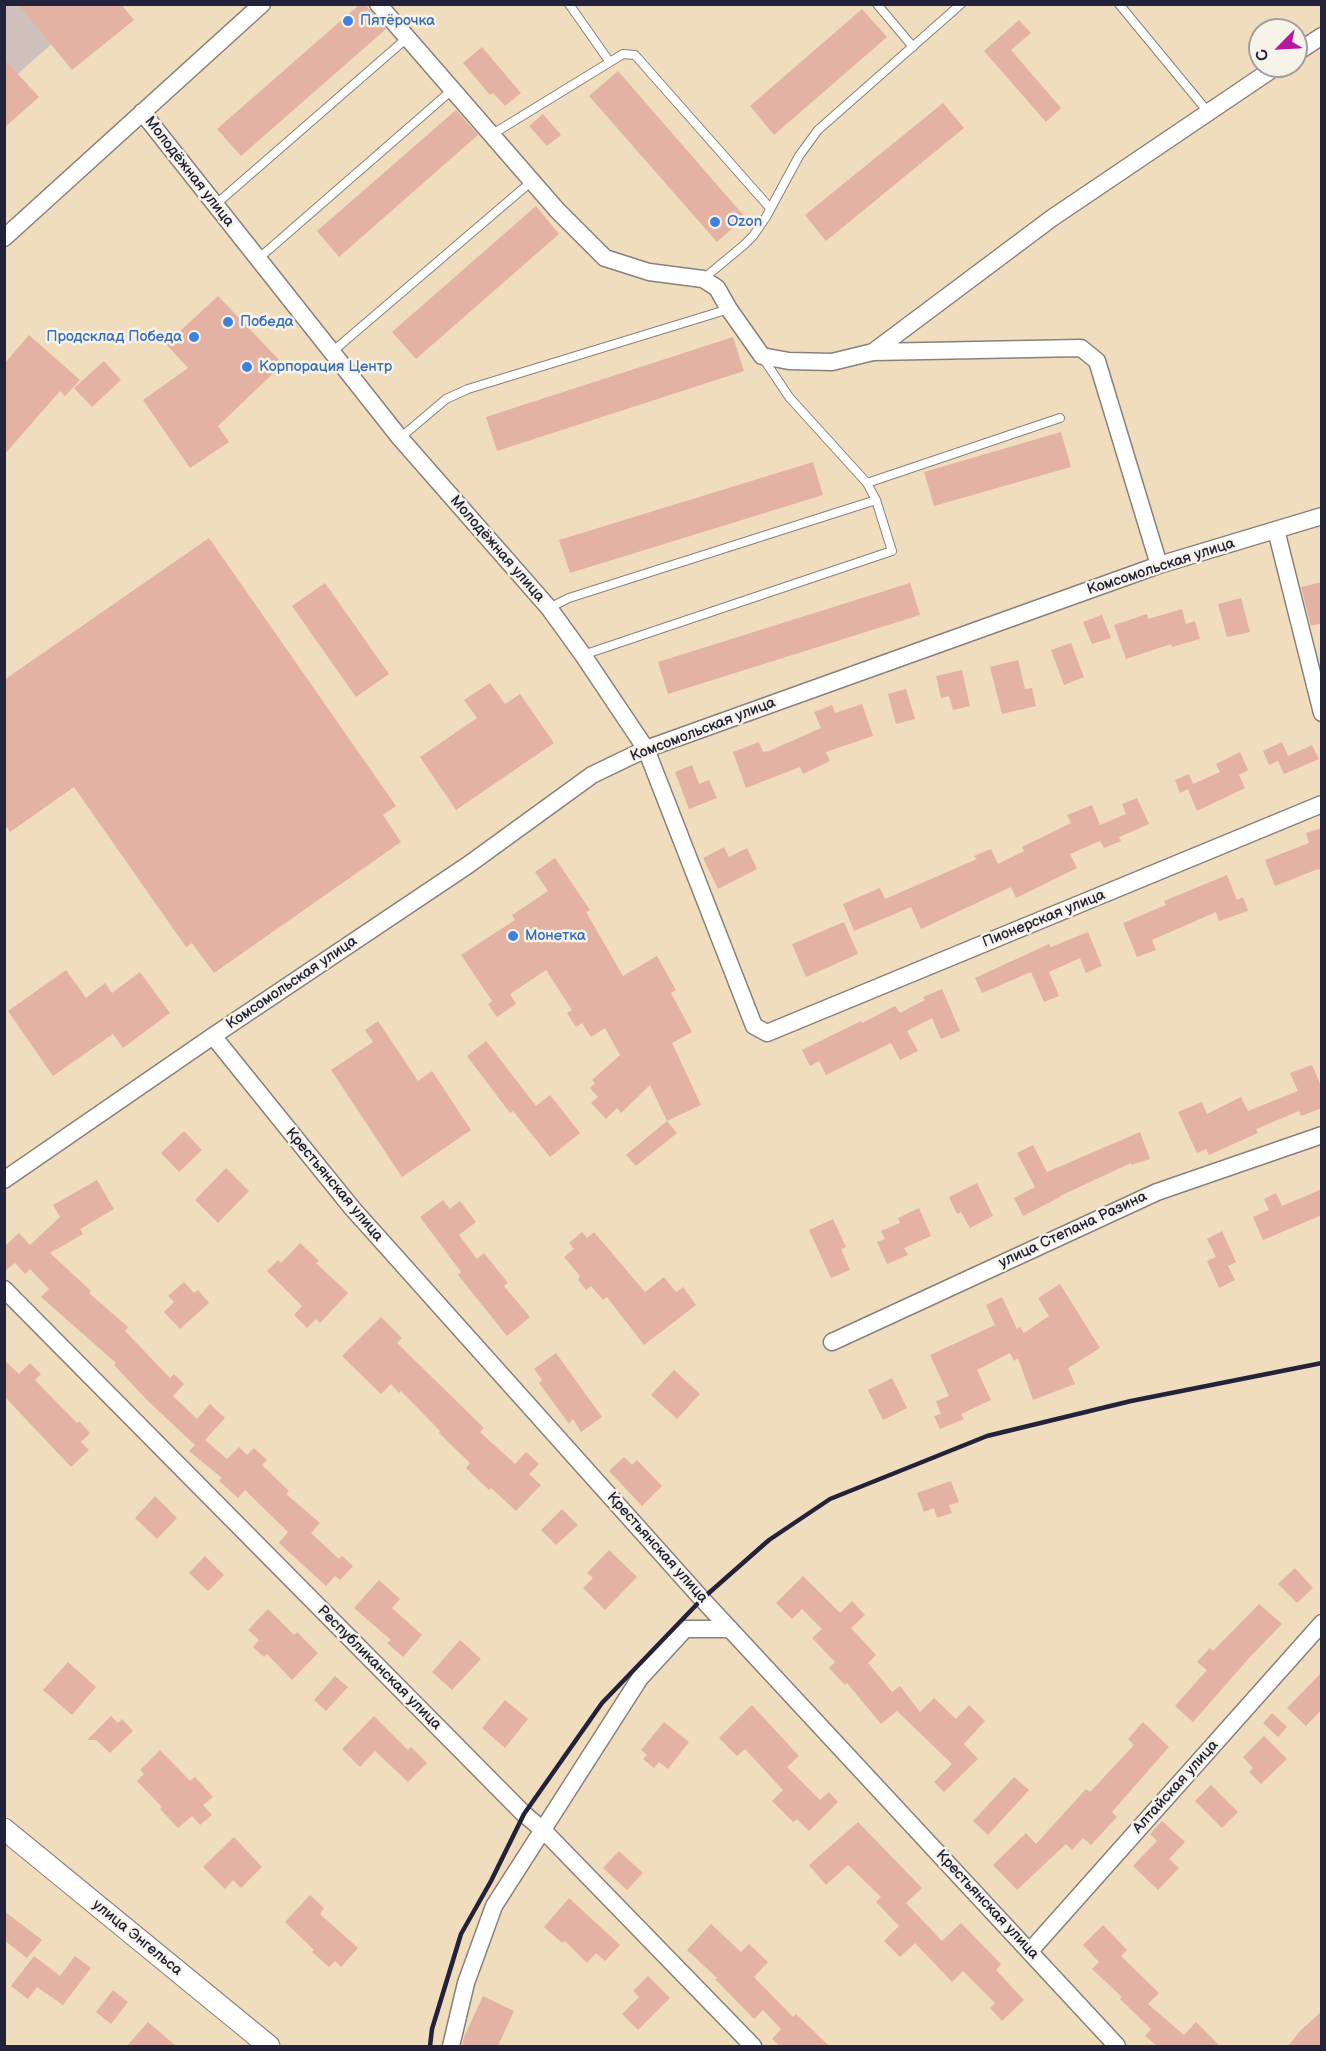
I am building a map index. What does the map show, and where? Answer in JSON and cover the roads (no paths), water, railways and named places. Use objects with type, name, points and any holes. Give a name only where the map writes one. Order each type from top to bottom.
[{"type":"street","points":[[4,238],[262,4]]},
{"type":"street","points":[[378,4],[557,210],[605,258],[649,272],[703,279],[717,288],[762,356],[789,361],[832,362],[873,351],[1081,348],[1097,361],[1159,565]]},
{"type":"street","points":[[1308,45],[1322,36]]},
{"type":"street","points":[[873,351],[1052,218],[1259,78]]},
{"type":"street","name":"Молодёжная улица","points":[[142,112],[400,438],[549,608],[583,655],[646,749],[754,1026],[767,1033]]},
{"type":"street","name":"Комсомольская улица","points":[[4,1180],[468,865],[592,775],[646,749],[1159,565],[1322,516]]},
{"type":"street","points":[[1276,530],[1322,713]]},
{"type":"street","name":"Пионерская улица","points":[[767,1033],[1322,804]]},
{"type":"street","name":"Крестьянская улица","points":[[213,1036],[351,1208],[730,1629],[1117,2046]]},
{"type":"street","name":"улица Степана Разина","points":[[832,1342],[1156,1192],[1322,1135]]},
{"type":"street","name":"Республиканская улица","points":[[4,1289],[524,1814],[543,1830],[753,2046]]},
{"type":"street","name":"Алтайская улица","points":[[1030,1951],[1322,1623]]},
{"type":"street","points":[[451,2046],[466,1983],[494,1906],[639,1678],[685,1629],[730,1629]]},
{"type":"street","name":"улица Энгельса","points":[[4,1829],[269,2046]]},
{"type":"lane","points":[[569,4],[609,61]]},
{"type":"lane","points":[[877,4],[913,47]]},
{"type":"lane","points":[[703,279],[744,245],[760,225],[799,156],[818,130],[961,4]]},
{"type":"lane","points":[[1119,4],[1208,112]]},
{"type":"lane","points":[[215,205],[407,38]]},
{"type":"lane","points":[[491,135],[609,61],[623,54],[635,55],[770,208]]},
{"type":"lane","points":[[258,259],[452,90]]},
{"type":"lane","points":[[332,352],[532,181]]},
{"type":"lane","points":[[400,438],[446,399],[468,389],[729,309]]},
{"type":"lane","points":[[583,655],[892,551],[876,500],[867,483],[789,397],[762,356]]},
{"type":"lane","points":[[867,483],[1060,418]]},
{"type":"lane","points":[[549,608],[569,598],[876,500]]},
{"type":"railway","points":[[430,2046],[432,2029],[461,1934],[491,1881],[524,1814],[602,1703],[702,1599],[769,1540],[830,1499],[987,1436],[1131,1401],[1322,1363]]},
{"type":"place","name":"Пятёрочка","points":[[348,21]]},
{"type":"place","name":"Ozon","points":[[715,222]]},
{"type":"place","name":"Победа","points":[[228,322]]},
{"type":"place","name":"Продсклад Победа","points":[[194,337]]},
{"type":"place","name":"Корпорация Центр","points":[[247,367]]},
{"type":"place","name":"Монетка","points":[[513,936]]}]
